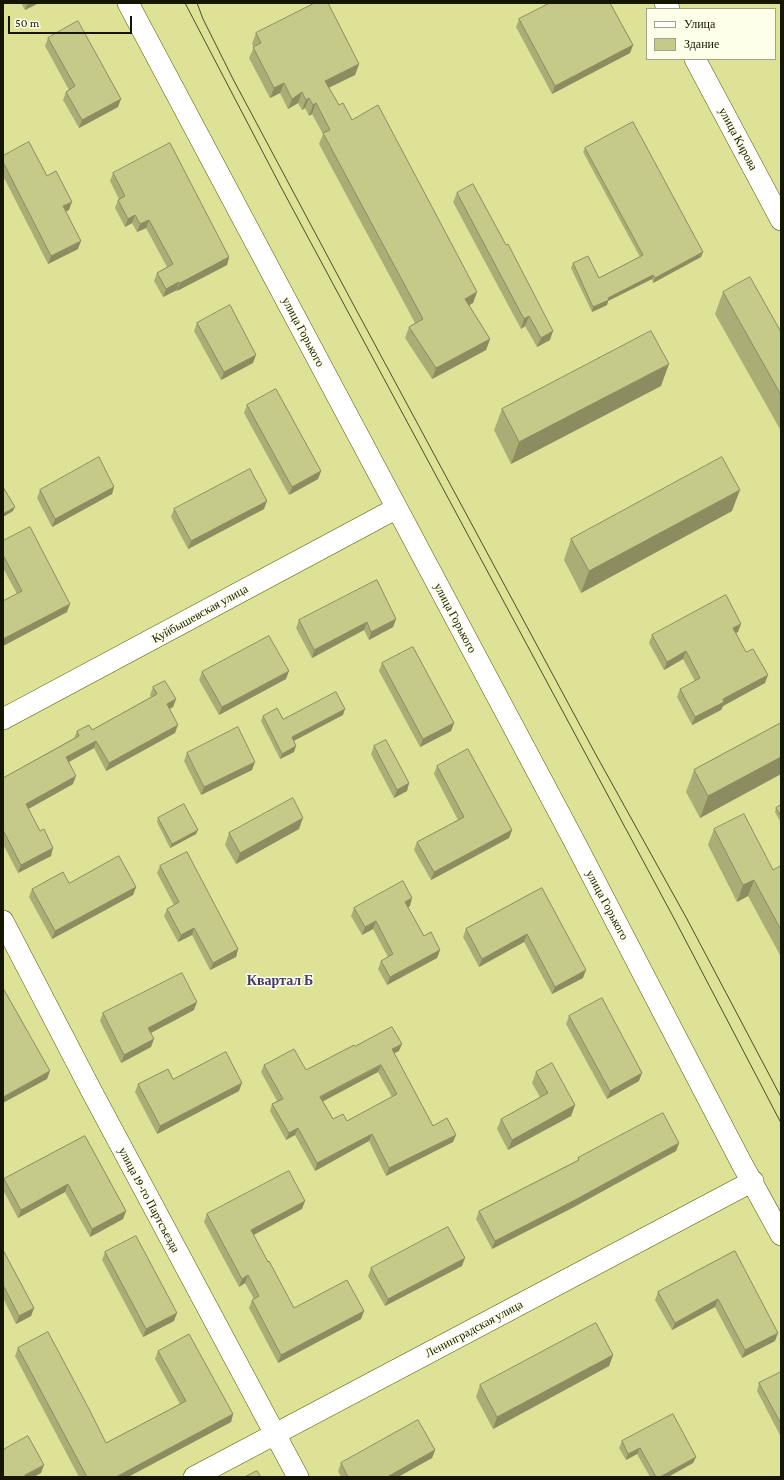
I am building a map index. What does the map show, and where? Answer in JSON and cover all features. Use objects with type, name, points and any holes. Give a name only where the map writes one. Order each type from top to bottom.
[{"type":"street","name":"улица Горького","points":[[128,3],[568,830],[781,1235]]},
{"type":"street","name":"улица Кирова","points":[[696,60],[781,220]]},
{"type":"street","name":"Куйбышевская улица","points":[[3,719],[397,508]]},
{"type":"street","name":"улица 19-го Партсъезда","points":[[3,921],[92,1092],[298,1477]]},
{"type":"street","name":"Ленинградская улица","points":[[194,1477],[752,1181]]},
{"type":"building","points":[[315,3],[328,3],[359,64],[325,81],[339,105],[343,103],[352,120],[378,105],[477,292],[465,299],[490,339],[436,368],[409,327],[423,319],[323,133],[330,130],[316,103],[313,105],[309,98],[306,100],[302,92],[292,99],[284,83],[274,88],[253,47],[261,43],[256,33]]},
{"type":"building","points":[[550,3],[610,3],[633,45],[555,86],[519,19]]},
{"type":"building","points":[[78,21],[121,99],[82,120],[66,92],[75,86],[48,38]]},
{"type":"building","points":[[633,122],[703,252],[655,278],[653,275],[608,298],[609,300],[593,307],[573,263],[588,256],[599,278],[643,255],[585,148]]},
{"type":"building","points":[[29,142],[47,176],[56,171],[72,202],[63,206],[81,241],[51,256],[3,162],[3,156]]},
{"type":"building","points":[[170,143],[229,257],[166,289],[157,273],[173,264],[149,220],[140,224],[135,215],[128,219],[118,200],[125,196],[113,173]]},
{"type":"building","points":[[473,184],[506,245],[508,244],[553,331],[541,338],[529,316],[524,319],[457,193]]},
{"type":"building","points":[[750,277],[781,332],[781,395],[723,292]]},
{"type":"building","points":[[230,305],[256,355],[224,372],[197,323]]},
{"type":"building","points":[[651,331],[669,364],[519,442],[502,409]]},
{"type":"building","points":[[276,389],[321,471],[292,487],[247,405]]},
{"type":"building","points":[[99,457],[114,487],[55,519],[40,490]]},
{"type":"building","points":[[722,457],[740,490],[589,571],[571,539]]},
{"type":"building","points":[[250,469],[267,501],[191,541],[174,509]]},
{"type":"building","points":[[3,487],[15,507],[3,514]]},
{"type":"building","points":[[30,527],[70,604],[3,639],[3,601],[22,591],[3,555],[3,541]]},
{"type":"building","points":[[377,580],[396,619],[371,632],[367,622],[314,650],[299,620]]},
{"type":"building","points":[[726,595],[741,624],[733,628],[746,652],[753,649],[768,675],[723,699],[724,702],[695,717],[680,689],[700,678],[686,651],[667,662],[652,635]]},
{"type":"building","points":[[269,636],[289,671],[222,707],[202,672]]},
{"type":"building","points":[[413,647],[454,723],[423,739],[382,663]]},
{"type":"building","points":[[165,681],[176,699],[167,704],[178,725],[109,763],[96,741],[66,757],[76,776],[26,804],[40,831],[44,829],[53,848],[21,865],[3,830],[3,778],[79,736],[77,731],[89,725],[92,730],[157,694],[153,687]]},
{"type":"building","points":[[336,692],[345,709],[292,737],[296,746],[282,754],[263,716],[277,708],[283,719]]},
{"type":"building","points":[[781,723],[781,757],[708,796],[694,770]]},
{"type":"building","points":[[238,727],[255,762],[204,787],[187,753]]},
{"type":"building","points":[[386,740],[409,783],[397,790],[374,746]]},
{"type":"building","points":[[468,749],[512,830],[434,872],[417,842],[464,817],[437,766]]},
{"type":"building","points":[[293,798],[303,818],[240,853],[229,833]]},
{"type":"building","points":[[184,804],[198,830],[172,844],[158,818]]},
{"type":"building","points":[[781,805],[781,816],[776,808]]},
{"type":"building","points":[[744,814],[773,870],[780,866],[781,868],[781,930],[754,880],[743,885],[714,829]]},
{"type":"building","points":[[187,852],[238,949],[213,963],[194,928],[181,935],[167,909],[179,902],[160,866]]},
{"type":"building","points":[[119,856],[136,887],[55,931],[32,889],[63,872],[69,883]]},
{"type":"building","points":[[403,881],[412,898],[405,902],[424,936],[431,932],[440,950],[390,977],[381,961],[393,954],[376,921],[365,927],[354,908]]},
{"type":"building","points":[[542,888],[586,970],[555,987],[527,934],[482,959],[466,929]]},
{"type":"building","points":[[182,973],[197,1002],[148,1028],[154,1039],[124,1055],[103,1013]]},
{"type":"building","points":[[3,988],[50,1071],[3,1097]]},
{"type":"building","points":[[602,998],[642,1073],[610,1091],[569,1016]]},
{"type":"building","points":[[392,1027],[402,1044],[392,1049],[433,1126],[447,1118],[456,1135],[389,1168],[372,1134],[317,1163],[298,1128],[289,1133],[272,1104],[283,1099],[264,1065],[294,1049],[306,1070],[354,1045],[355,1046]],"holes":[[[381,1065],[397,1094],[347,1121],[343,1114],[333,1119],[320,1097]]]},
{"type":"building","points":[[226,1052],[242,1083],[160,1126],[138,1084],[168,1069],[173,1079]]},
{"type":"building","points":[[552,1063],[575,1105],[512,1140],[501,1119],[548,1093],[536,1072]]},
{"type":"building","points":[[663,1113],[679,1143],[575,1200],[495,1241],[479,1211],[579,1160],[578,1158]]},
{"type":"building","points":[[85,1136],[126,1211],[92,1229],[68,1184],[21,1210],[4,1179]]},
{"type":"building","points":[[289,1171],[305,1201],[251,1230],[268,1262],[269,1261],[294,1308],[347,1280],[364,1311],[281,1355],[252,1300],[259,1296],[248,1275],[242,1279],[207,1214]]},
{"type":"building","points":[[448,1227],[465,1258],[388,1299],[371,1268]]},
{"type":"building","points":[[136,1236],[177,1313],[146,1329],[105,1252]]},
{"type":"building","points":[[3,1250],[34,1308],[19,1316],[3,1285]]},
{"type":"building","points":[[735,1251],[778,1333],[745,1350],[718,1299],[675,1323],[658,1292]]},
{"type":"building","points":[[596,1323],[613,1355],[497,1417],[480,1385]]},
{"type":"building","points":[[48,1332],[106,1443],[186,1401],[158,1351],[189,1334],[233,1414],[116,1477],[87,1477],[18,1348]]},
{"type":"building","points":[[781,1372],[781,1424],[759,1383]]},
{"type":"building","points":[[673,1414],[696,1457],[660,1477],[656,1477],[640,1448],[628,1454],[622,1441]]},
{"type":"building","points":[[418,1420],[435,1450],[387,1477],[348,1477],[341,1463]]},
{"type":"building","points":[[28,1436],[44,1465],[25,1475],[26,1477],[3,1477],[3,1450]]},
{"type":"building","points":[[257,1471],[261,1477],[245,1477]]},
{"type":"tram line","points":[[185,3],[282,189],[677,924],[781,1123]]},
{"type":"tram line","points":[[197,3],[203,19],[233,79],[352,302],[595,753],[687,919],[781,1097]]},
{"type":"district","name":"Квартал Б","points":[[280,981]]}]
